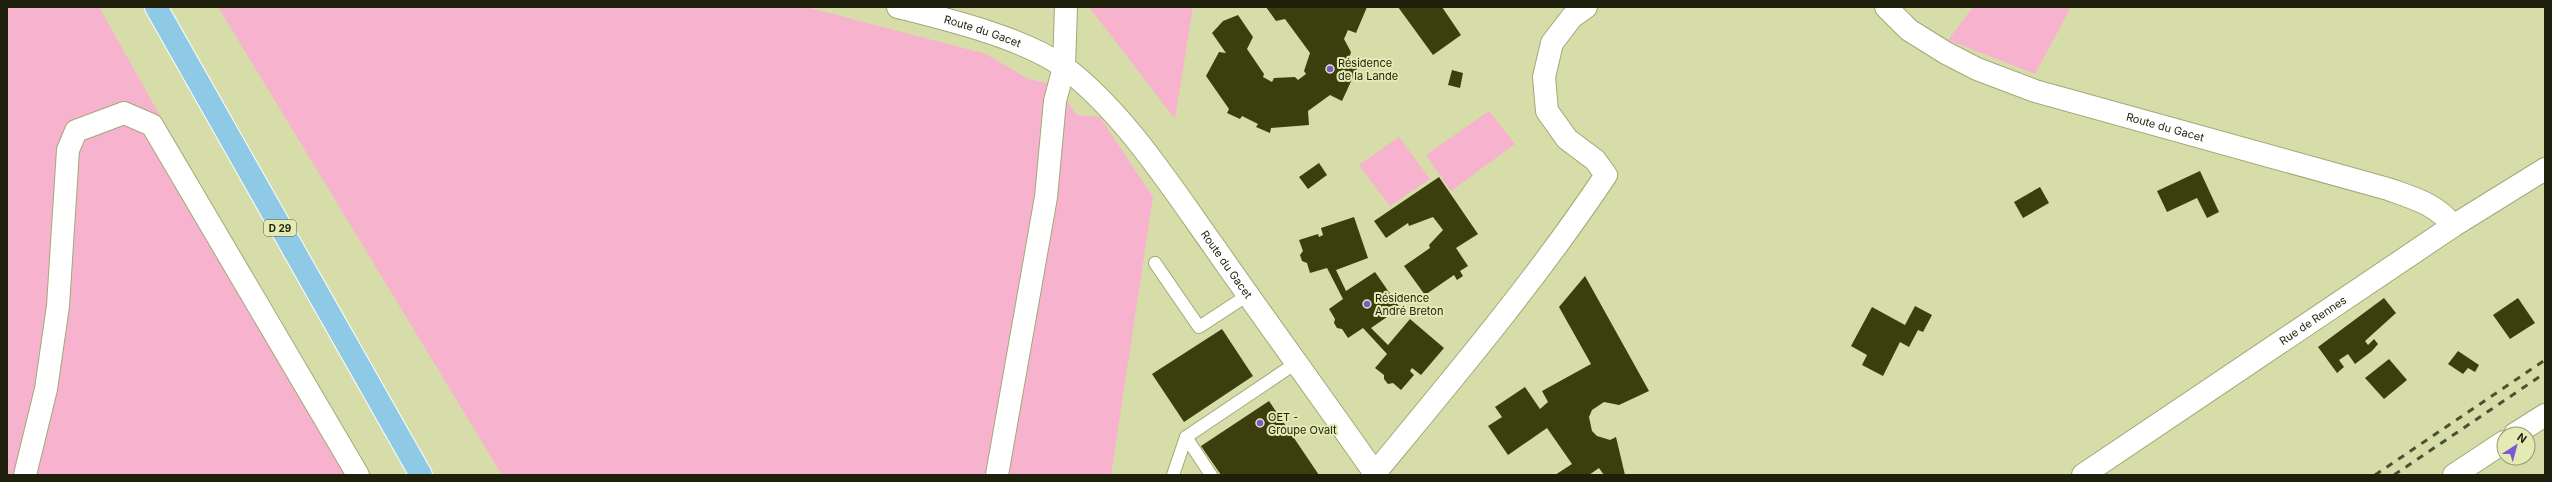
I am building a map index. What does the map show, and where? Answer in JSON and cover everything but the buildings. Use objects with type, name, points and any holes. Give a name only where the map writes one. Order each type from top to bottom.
[{"type":"main road","name":"D 29","points":[[156,7],[420,475]]},
{"type":"main road","name":"D 29","points":[[404,449],[416,475]]},
{"type":"street","name":"Route du Gacet","points":[[898,7],[986,32],[1024,46],[1064,67],[1116,116],[1173,189],[1376,474],[1473,356],[1580,215],[1606,175],[1595,160],[1567,139],[1547,111],[1544,78],[1552,43],[1572,17],[1586,7]]},
{"type":"street","points":[[997,475],[1046,197],[1055,101],[1064,67],[1066,7]]},
{"type":"street","name":"Route du Gacet","points":[[1886,7],[1910,30],[1946,53],[1984,72],[2035,91],[2388,189],[2429,204],[2446,216],[2453,226]]},
{"type":"street","points":[[25,475],[46,389],[58,306],[68,150],[76,131],[124,113],[152,126],[358,475]]},
{"type":"street","name":"Rue de Rennes","points":[[2083,475],[2453,226],[2545,169]]},
{"type":"street","points":[[2528,426],[2545,415]]},
{"type":"street","points":[[2454,475],[2496,447]]},
{"type":"lane","points":[[1155,263],[1199,327],[1248,295]]},
{"type":"lane","points":[[1173,475],[1186,437],[1296,363]]},
{"type":"lane","points":[[1186,437],[1211,475]]},
{"type":"shaded area","points":[[7,7],[99,7],[362,475],[7,475]]},
{"type":"shaded area","points":[[218,7],[806,7],[986,54],[1028,79],[1055,85],[1077,115],[1100,117],[1153,197],[1111,475],[502,475]]},
{"type":"shaded area","points":[[1089,7],[1193,7],[1175,118],[1172,115]]},
{"type":"shaded area","points":[[1973,7],[2071,7],[2035,74],[1948,40]]},
{"type":"shaded area","points":[[1489,111],[1515,144],[1451,191],[1426,155]]},
{"type":"shaded area","points":[[1399,137],[1430,179],[1390,206],[1359,165]]},
{"type":"railway","points":[[2375,475],[2545,360]]},
{"type":"railway","points":[[2394,475],[2545,373]]},
{"type":"place","name":"Résidence de la Lande","points":[[1330,69]]},
{"type":"place","name":"Résidence André Breton","points":[[1367,304]]},
{"type":"place","name":"OET - Groupe Ovalt","points":[[1260,423]]}]
